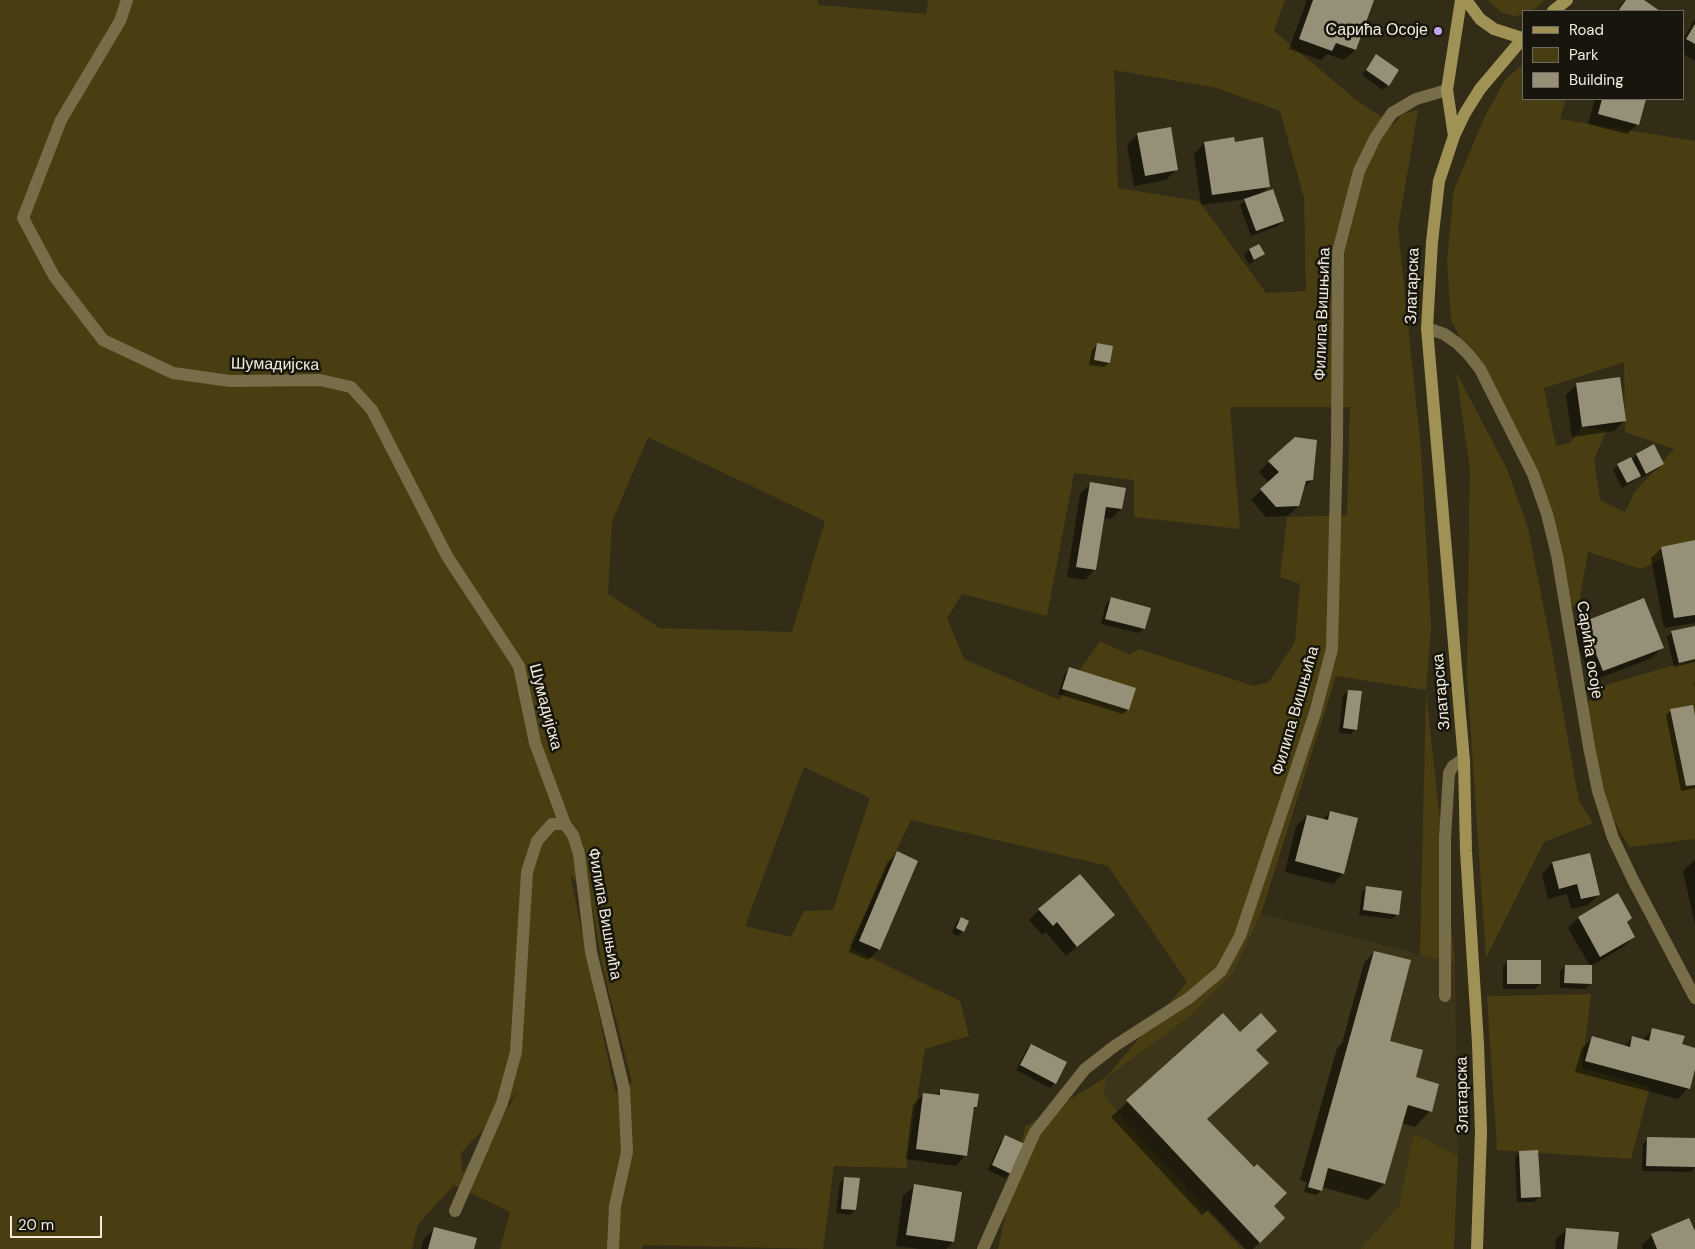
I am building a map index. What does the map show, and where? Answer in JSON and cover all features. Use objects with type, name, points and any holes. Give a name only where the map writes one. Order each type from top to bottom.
[{"type":"main road","points":[[1454,136],[1447,90],[1461,0]]},
{"type":"main road","points":[[1466,0],[1480,19],[1494,29],[1522,38]]},
{"type":"main road","points":[[1554,10],[1567,0]]},
{"type":"main road","name":"Златарска","points":[[1477,1249],[1480,1113],[1478,1044],[1466,851],[1464,761],[1427,328],[1432,242],[1439,181],[1454,136],[1465,113],[1480,89],[1522,39]]},
{"type":"street","name":"Шумадијска","points":[[127,0],[120,21],[61,120],[23,218],[54,276],[103,340],[173,373],[230,381],[320,380],[350,387],[372,410],[447,556],[519,666],[535,743],[566,824]]},
{"type":"street","name":"Филипа Вишњића","points":[[983,1249],[1035,1132],[1085,1069],[1116,1045],[1189,998],[1221,971],[1240,936],[1315,713],[1332,649],[1337,442],[1338,252],[1359,171],[1374,138],[1392,113],[1416,99],[1447,90]]},
{"type":"street","name":"Сарића осоје","points":[[1427,328],[1444,334],[1470,355],[1480,369],[1533,474],[1547,514],[1557,555],[1598,791],[1613,838],[1695,998]]},
{"type":"street","points":[[1445,996],[1445,838],[1449,773],[1459,762],[1464,761]]},
{"type":"street","points":[[455,1211],[502,1104],[516,1052],[527,872],[537,841],[552,824],[566,824]]},
{"type":"street","name":"Филипа Вишњића","points":[[566,824],[573,835],[579,854],[592,952],[624,1089],[626,1152],[615,1206],[613,1249]]},
{"type":"shaded area","points":[[1261,914],[1455,963],[1458,1156],[1414,1133],[1399,1206],[1360,1249],[1241,1249],[1103,1095],[1106,1077],[1189,1017],[1233,973]]},
{"type":"green space","points":[[0,0],[817,0],[819,5],[926,14],[928,0],[1285,0],[1274,31],[1355,99],[1393,125],[1402,114],[1418,110],[1398,228],[1421,450],[1431,628],[1426,690],[1336,676],[1261,914],[1233,973],[1189,1017],[1107,1077],[1103,1095],[1241,1249],[998,1249],[1025,1127],[1106,1077],[1187,982],[1108,866],[911,820],[849,947],[960,1001],[969,1036],[925,1049],[906,1168],[834,1166],[823,1249],[643,1245],[642,1249],[500,1249],[510,1212],[454,1185],[418,1224],[412,1249],[0,1249]],"holes":[[[1114,70],[1217,88],[1280,111],[1304,198],[1306,291],[1266,293],[1199,201],[1118,188]],[[1230,407],[1350,407],[1347,515],[1287,517],[1280,577],[1300,584],[1295,642],[1269,682],[1254,686],[1139,649],[1130,655],[1100,641],[1059,700],[964,659],[947,618],[962,594],[1047,616],[1074,473],[1134,480],[1134,517],[1240,529]],[[648,437],[825,521],[792,632],[660,628],[608,594],[612,521]],[[804,767],[870,798],[833,910],[804,911],[791,937],[745,926]],[[570,874],[592,905],[602,965],[632,1082],[615,1092]],[[519,1091],[462,1174],[461,1153]]]},
{"type":"green space","points":[[1488,0],[1542,0],[1543,2],[1533,10],[1522,10],[1522,15],[1513,16],[1501,12]]},
{"type":"green space","points":[[1522,65],[1522,100],[1566,100],[1560,119],[1695,141],[1695,543],[1641,569],[1588,552],[1578,609],[1559,596],[1543,506],[1528,465],[1451,320],[1447,259],[1454,190],[1485,116],[1505,80]],"holes":[[[1624,362],[1625,432],[1674,449],[1634,493],[1625,512],[1600,500],[1594,459],[1607,430],[1582,427],[1570,443],[1556,446],[1544,388]]]},
{"type":"green space","points":[[1456,372],[1507,469],[1528,528],[1579,801],[1593,823],[1544,842],[1486,958],[1467,676],[1470,469]]},
{"type":"green space","points":[[1695,659],[1695,839],[1629,847],[1591,779],[1579,715],[1599,687]]},
{"type":"green space","points":[[1426,690],[1455,963],[1420,955]]},
{"type":"green space","points":[[1591,994],[1582,1068],[1650,1087],[1631,1159],[1497,1150],[1487,996]]},
{"type":"green space","points":[[1414,1133],[1458,1156],[1454,1249],[1360,1249],[1399,1206]]},
{"type":"building","points":[[1313,0],[1374,0],[1356,50],[1336,43],[1332,51],[1299,39]]},
{"type":"building","points":[[1626,0],[1644,0],[1659,10],[1619,10]]},
{"type":"building","points":[[1695,24],[1695,44],[1686,39]]},
{"type":"building","points":[[1376,54],[1399,70],[1389,86],[1366,70]]},
{"type":"building","points":[[1602,100],[1646,100],[1639,125],[1598,114]]},
{"type":"building","points":[[1171,127],[1178,170],[1145,176],[1137,133]]},
{"type":"building","points":[[1234,137],[1235,142],[1263,137],[1270,187],[1212,195],[1204,142]]},
{"type":"building","points":[[1273,189],[1284,221],[1256,231],[1244,199]]},
{"type":"building","points":[[1259,244],[1265,254],[1254,260],[1249,249]]},
{"type":"building","points":[[1097,343],[1113,346],[1110,363],[1094,360]]},
{"type":"building","points":[[1620,377],[1626,421],[1582,427],[1576,383]]},
{"type":"building","points":[[1295,437],[1317,440],[1313,480],[1306,481],[1299,506],[1276,507],[1260,489],[1279,472],[1268,461]]},
{"type":"building","points":[[1654,444],[1664,464],[1646,474],[1636,454]]},
{"type":"building","points":[[1631,457],[1641,476],[1627,483],[1617,464]]},
{"type":"building","points":[[1090,482],[1126,488],[1122,509],[1106,507],[1096,570],[1076,567]]},
{"type":"building","points":[[1695,540],[1695,615],[1674,618],[1661,547]]},
{"type":"building","points":[[1111,597],[1151,608],[1145,629],[1105,619]]},
{"type":"building","points":[[1644,598],[1664,648],[1603,671],[1583,622]]},
{"type":"building","points":[[1695,626],[1695,659],[1679,663],[1671,631]]},
{"type":"building","points":[[1069,667],[1136,688],[1129,710],[1062,689]]},
{"type":"building","points":[[1348,690],[1362,691],[1357,730],[1343,728]]},
{"type":"building","points":[[1693,705],[1695,716],[1695,785],[1686,786],[1670,709]]},
{"type":"building","points":[[1330,811],[1358,818],[1344,874],[1295,861],[1307,815],[1328,820]]},
{"type":"building","points":[[897,851],[918,861],[880,950],[859,941]]},
{"type":"building","points":[[1590,853],[1600,895],[1581,899],[1577,884],[1559,889],[1552,862]]},
{"type":"building","points":[[1080,874],[1115,915],[1077,947],[1057,922],[1053,926],[1038,909]]},
{"type":"building","points":[[1366,886],[1402,891],[1399,915],[1363,910]]},
{"type":"building","points":[[1618,893],[1632,918],[1627,922],[1635,937],[1600,957],[1578,917]]},
{"type":"building","points":[[961,917],[969,921],[964,932],[956,928]]},
{"type":"building","points":[[1374,951],[1411,960],[1390,1041],[1423,1050],[1416,1077],[1439,1084],[1432,1112],[1408,1105],[1385,1184],[1328,1168],[1322,1191],[1308,1187]]},
{"type":"building","points":[[1507,960],[1541,960],[1541,984],[1507,984]]},
{"type":"building","points":[[1565,965],[1592,965],[1592,984],[1564,983]]},
{"type":"building","points":[[1223,1013],[1240,1032],[1261,1013],[1277,1031],[1256,1050],[1269,1063],[1207,1119],[1254,1167],[1257,1164],[1287,1193],[1274,1206],[1285,1218],[1260,1243],[1126,1100]]},
{"type":"building","points":[[1652,1028],[1685,1036],[1682,1044],[1695,1048],[1695,1069],[1690,1089],[1585,1061],[1592,1036],[1630,1047],[1632,1036],[1649,1041]]},
{"type":"building","points":[[1031,1044],[1067,1062],[1056,1084],[1020,1065]]},
{"type":"building","points":[[940,1089],[979,1094],[977,1107],[974,1107],[967,1156],[916,1149],[923,1093],[940,1095]]},
{"type":"building","points":[[1005,1135],[1025,1144],[1011,1174],[992,1165]]},
{"type":"building","points":[[1647,1137],[1695,1138],[1695,1167],[1646,1166]]},
{"type":"building","points":[[1538,1150],[1541,1197],[1521,1198],[1519,1151]]},
{"type":"building","points":[[844,1177],[860,1178],[856,1210],[841,1209]]},
{"type":"building","points":[[914,1184],[962,1192],[954,1242],[906,1235]]},
{"type":"building","points":[[1689,1218],[1695,1231],[1695,1249],[1657,1249],[1651,1234]]},
{"type":"building","points":[[434,1227],[477,1238],[474,1249],[428,1249]]},
{"type":"building","points":[[1566,1228],[1619,1232],[1617,1249],[1564,1249]]},
{"type":"place","name":"Сарића Осоје","points":[[1438,31]]}]
